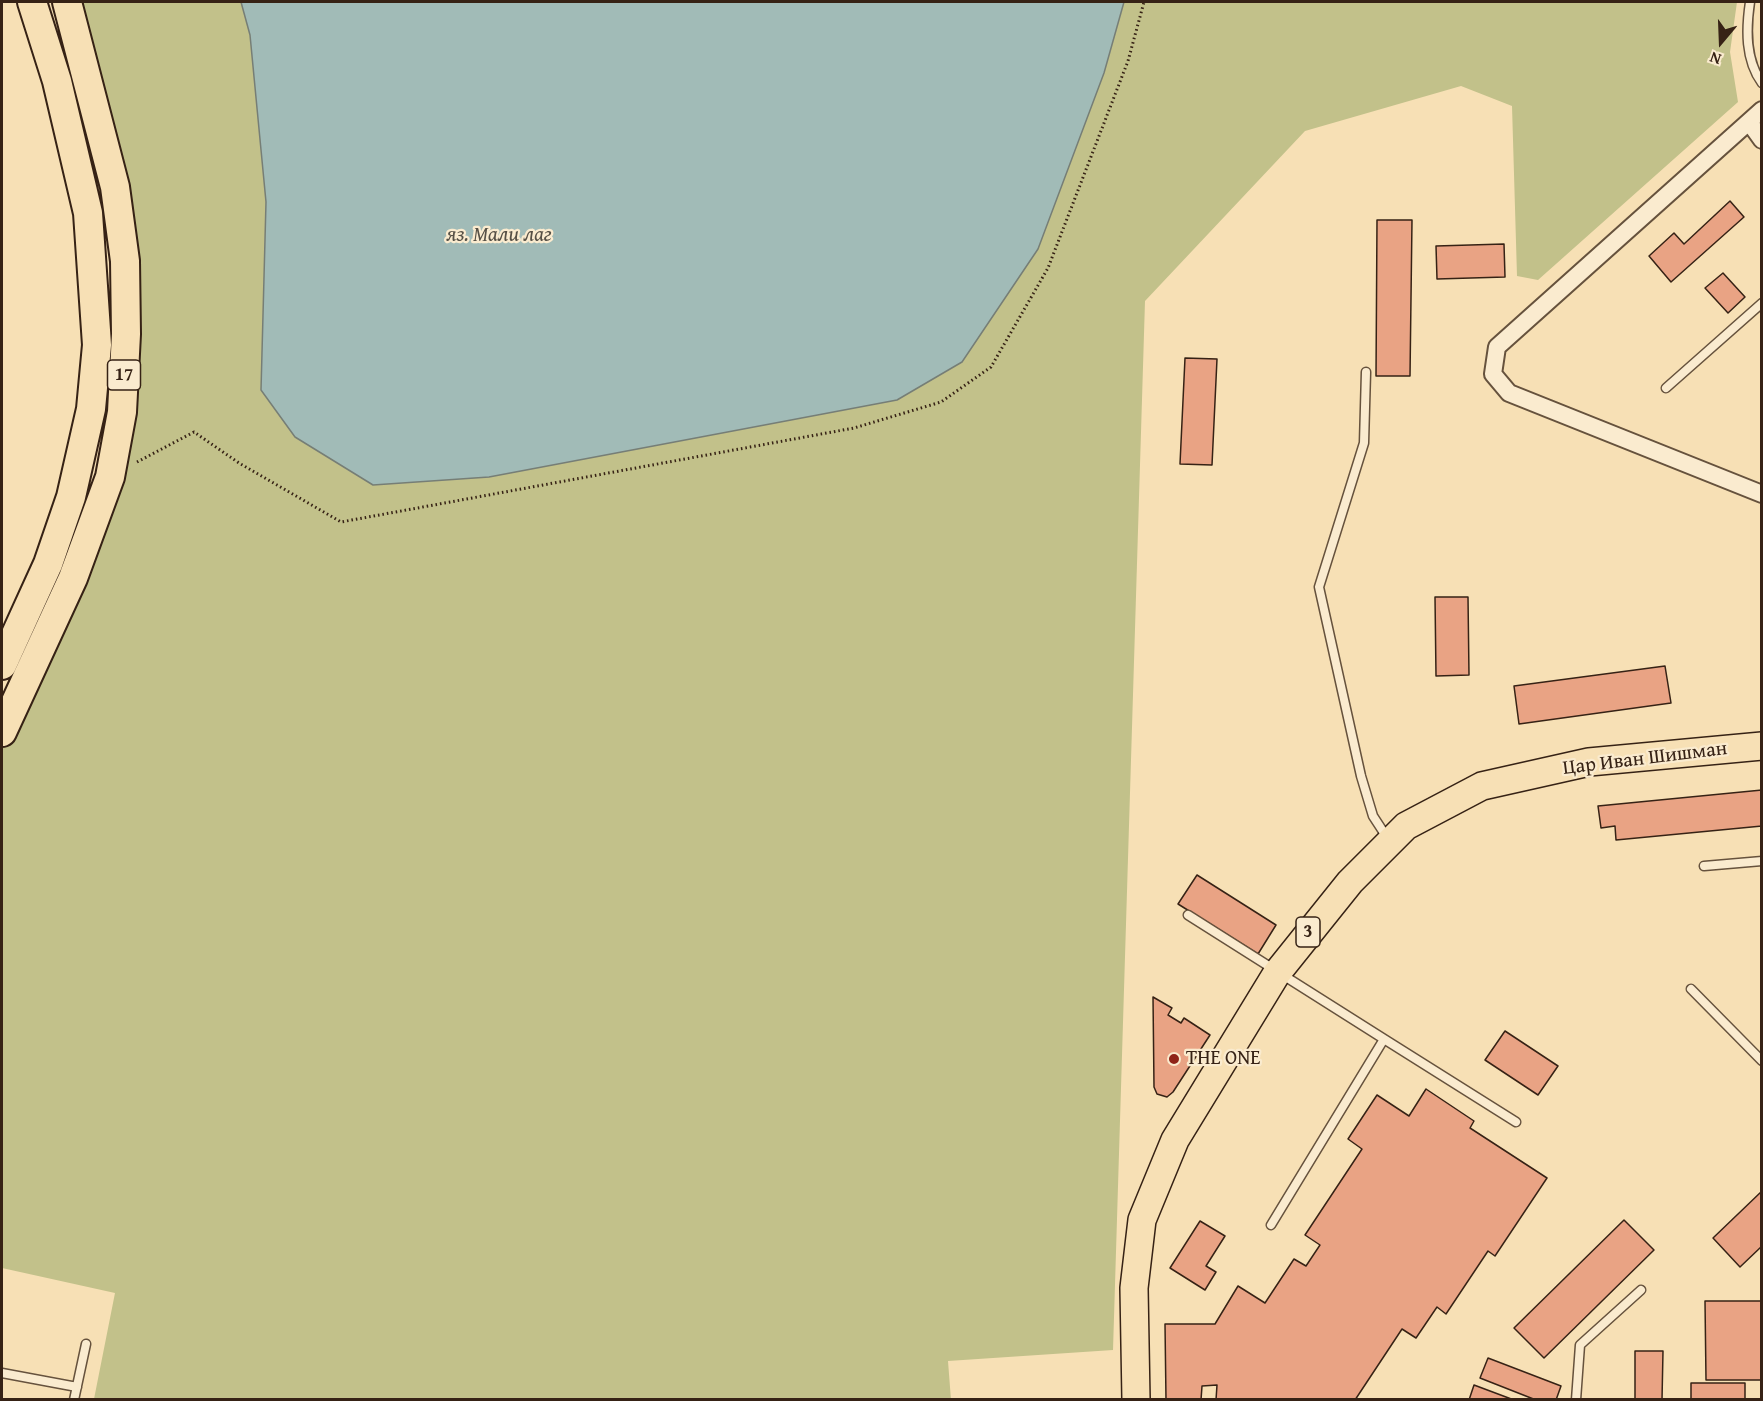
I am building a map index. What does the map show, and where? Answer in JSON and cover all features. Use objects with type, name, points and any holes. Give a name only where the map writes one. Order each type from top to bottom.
[{"type":"highway","name":"17","points":[[2,665],[48,564],[71,497],[91,409],[97,345],[88,213],[57,81],[32,2]]},
{"type":"highway","name":"17","points":[[2,732],[73,578],[110,477],[122,412],[126,334],[125,261],[115,187],[67,2]]},
{"type":"main road","name":"Цар Иван Шишман","points":[[1136,1400],[1134,1288],[1142,1220],[1175,1140],[1277,973],[1350,882],[1406,826],[1482,786],[1589,762],[1761,746]]},
{"type":"street","points":[[1761,110],[1497,347],[1492,374],[1509,393],[1761,494]]},
{"type":"street","points":[[1749,122],[1761,140]]},
{"type":"lane","points":[[1750,2],[1749,47],[1752,70],[1761,82]]},
{"type":"lane","points":[[1666,387],[1761,303]]},
{"type":"lane","points":[[1366,372],[1364,443],[1319,587],[1361,776],[1373,816],[1390,842]]},
{"type":"lane","points":[[1704,866],[1761,861]]},
{"type":"lane","points":[[1188,915],[1516,1122]]},
{"type":"lane","points":[[1691,989],[1761,1061]]},
{"type":"lane","points":[[1271,1224],[1384,1039]]},
{"type":"lane","points":[[1576,1400],[1580,1345],[1641,1290]]},
{"type":"lane","points":[[74,1400],[86,1344]]},
{"type":"lane","points":[[2,1373],[77,1387]]},
{"type":"path","points":[[110,477],[113,473],[194,432],[239,463],[341,522],[854,428],[941,402],[991,367],[1048,268],[1128,61],[1144,2]]},
{"type":"shaded area","points":[[69,2],[241,2],[250,35],[266,202],[261,390],[489,477],[897,400],[1104,73],[1124,2],[1737,2],[1730,52],[1738,102],[1538,280],[1517,276],[1512,106],[1461,86],[1305,131],[1145,301],[1113,1350],[948,1361],[951,1400],[94,1399],[115,1293],[2,1268],[2,743],[111,487],[126,240]]},
{"type":"water","name":"яз. Мали лаг","points":[[241,2],[1124,2],[1104,73],[1038,249],[962,362],[897,400],[489,477],[373,485],[295,437],[261,390],[266,202],[250,35]]},
{"type":"building","points":[[1730,201],[1744,217],[1671,282],[1649,256],[1674,233],[1684,244]]},
{"type":"building","points":[[1377,220],[1412,220],[1410,376],[1376,376]]},
{"type":"building","points":[[1504,244],[1505,277],[1437,279],[1436,246]]},
{"type":"building","points":[[1723,273],[1745,297],[1728,313],[1705,288]]},
{"type":"building","points":[[1185,358],[1217,359],[1212,465],[1180,464]]},
{"type":"building","points":[[1435,597],[1468,597],[1469,675],[1436,676]]},
{"type":"building","points":[[1665,666],[1671,703],[1519,724],[1514,686]]},
{"type":"building","points":[[1762,790],[1762,826],[1616,840],[1615,826],[1601,828],[1598,806]]},
{"type":"building","points":[[1197,875],[1276,925],[1258,954],[1178,904]]},
{"type":"building","name":"THE ONE","points":[[1153,997],[1172,1008],[1168,1015],[1181,1023],[1184,1018],[1210,1035],[1173,1092],[1167,1097],[1157,1094],[1154,1087]]},
{"type":"building","points":[[1505,1031],[1558,1066],[1538,1095],[1485,1060]]},
{"type":"building","points":[[1426,1089],[1474,1121],[1470,1128],[1547,1178],[1495,1256],[1488,1251],[1446,1314],[1437,1307],[1416,1338],[1402,1329],[1355,1400],[1216,1400],[1217,1385],[1202,1386],[1201,1400],[1166,1400],[1165,1324],[1215,1324],[1238,1286],[1265,1303],[1294,1259],[1306,1266],[1320,1245],[1305,1235],[1362,1149],[1348,1139],[1377,1095],[1409,1116]]},
{"type":"building","points":[[1762,1191],[1762,1246],[1740,1267],[1713,1238]]},
{"type":"building","points":[[1624,1220],[1654,1250],[1544,1358],[1514,1328]]},
{"type":"building","points":[[1200,1221],[1225,1236],[1206,1266],[1216,1272],[1205,1290],[1170,1268]]},
{"type":"building","points":[[1705,1301],[1762,1301],[1762,1380],[1706,1380]]},
{"type":"building","points":[[1635,1351],[1663,1351],[1662,1400],[1635,1400]]},
{"type":"building","points":[[1488,1358],[1561,1386],[1556,1400],[1536,1400],[1480,1378]]},
{"type":"building","points":[[1691,1383],[1745,1383],[1745,1400],[1691,1400]]},
{"type":"building","points":[[1474,1385],[1514,1400],[1469,1400]]},
{"type":"place","name":"THE ONE","points":[[1174,1059]]}]
